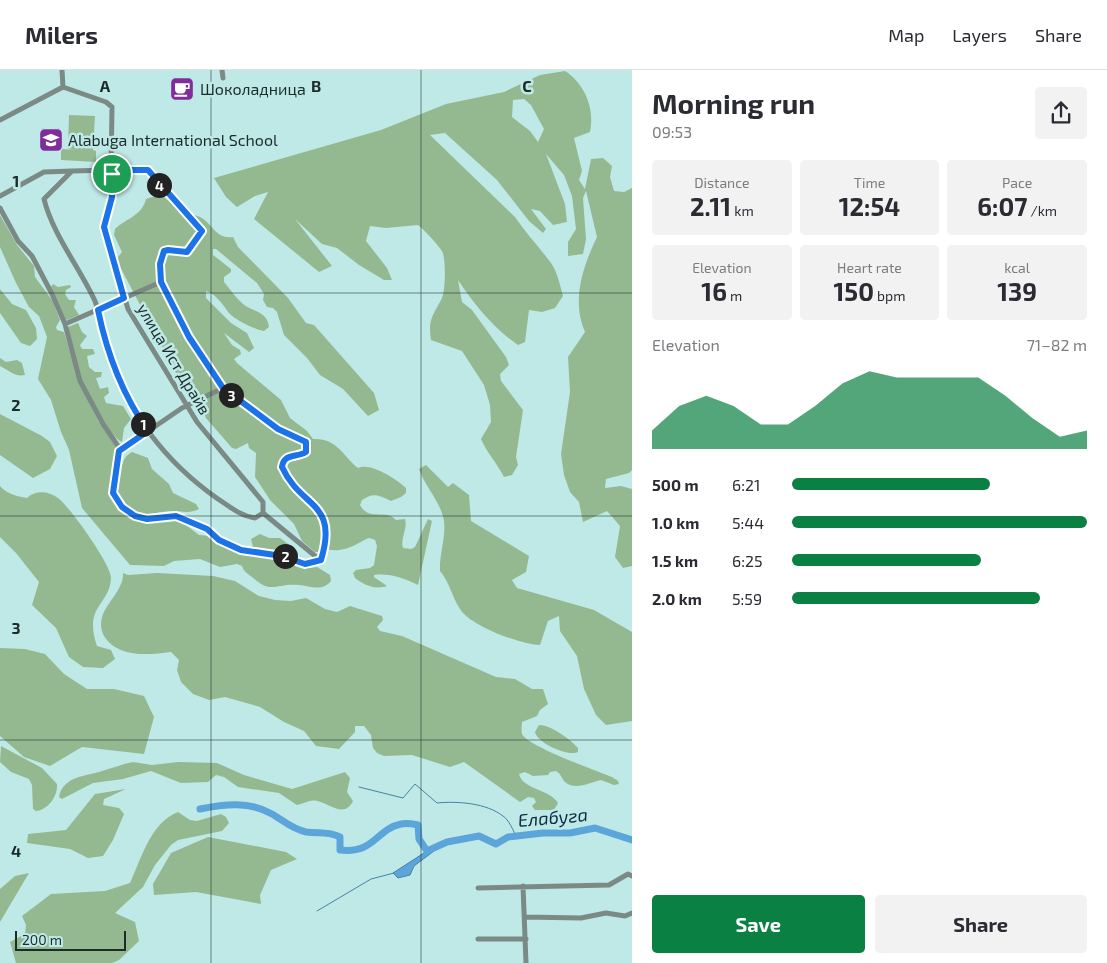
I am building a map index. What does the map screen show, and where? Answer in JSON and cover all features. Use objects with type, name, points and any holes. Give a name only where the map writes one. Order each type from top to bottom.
[{"type":"street","points":[[0,120],[62,87],[62,70]]},
{"type":"street","points":[[222,70],[223,78]]},
{"type":"street","name":"улица Ист Драйв","points":[[62,87],[110,105],[112,197],[104,227],[124,298],[135,321],[186,406],[202,428],[257,493],[264,507],[263,513]]},
{"type":"street","points":[[0,196],[44,172],[148,170],[202,231],[187,252],[164,251],[160,264],[161,282],[189,337],[223,388],[278,429],[306,442],[306,452],[299,456],[288,457],[284,460],[282,467],[318,510],[326,526],[326,545],[320,560]]},
{"type":"street","points":[[72,171],[44,199],[71,260],[98,310],[104,342],[112,364],[129,399],[148,431],[180,469],[211,494],[242,514],[255,518],[263,513],[320,560]]},
{"type":"street","points":[[0,208],[18,241],[34,259],[65,324],[80,381],[119,451],[113,493],[122,507],[135,516],[147,519],[176,516],[207,529],[219,540],[241,550],[282,556],[305,564],[320,560]]},
{"type":"street","points":[[65,324],[161,282]]},
{"type":"street","points":[[119,451],[186,406],[223,388]]},
{"type":"street","points":[[478,888],[609,885],[628,874],[632,876]]},
{"type":"street","points":[[523,886],[526,963]]},
{"type":"street","points":[[525,917],[581,918],[606,913],[625,916],[632,912]]},
{"type":"street","points":[[478,939],[526,939]]},
{"type":"green space","points":[[565,71],[578,83],[587,98],[591,115],[590,132],[574,138],[582,171],[579,180],[585,189],[591,159],[603,158],[612,166],[610,177],[614,191],[624,192],[632,188],[632,470],[629,473],[606,479],[605,488],[621,486],[632,489],[632,566],[623,568],[615,557],[620,526],[607,511],[583,522],[579,502],[570,492],[564,475],[561,454],[570,392],[568,357],[585,332],[579,308],[580,284],[587,260],[597,237],[586,191],[583,198],[586,239],[583,254],[568,256],[568,242],[576,229],[572,196],[564,175],[546,154],[565,204],[567,222],[553,225],[540,211],[531,209],[546,229],[543,233],[529,221],[497,180],[445,133],[430,135],[515,217],[553,266],[563,296],[555,308],[542,312],[529,310],[525,342],[518,345],[500,331],[485,315],[458,280],[462,302],[472,310],[506,357],[509,365],[500,374],[501,381],[523,410],[516,457],[518,465],[512,475],[504,477],[481,439],[491,422],[490,405],[484,385],[462,351],[431,340],[430,323],[443,296],[445,267],[442,251],[427,234],[418,225],[386,228],[370,226],[366,241],[387,268],[392,280],[384,280],[359,265],[337,248],[322,244],[295,219],[332,266],[319,272],[254,219],[268,192],[255,196],[237,207],[226,197],[214,178],[381,130],[446,104],[504,92],[540,75]],"holes":[[[524,99],[531,105],[544,129],[538,142],[530,131],[512,117],[513,100]]]},
{"type":"green space","points":[[69,115],[95,116],[93,150],[96,151],[96,162],[61,160],[61,149],[79,150],[68,149]]},
{"type":"green space","points":[[158,195],[164,197],[180,210],[202,218],[219,234],[233,237],[238,247],[288,298],[306,323],[314,325],[374,393],[379,410],[368,416],[343,389],[320,375],[307,358],[284,335],[277,312],[273,308],[267,307],[263,300],[264,294],[257,283],[216,249],[213,249],[213,255],[231,269],[231,272],[224,277],[224,282],[243,304],[259,312],[268,322],[269,327],[264,331],[240,321],[229,313],[216,297],[206,291],[206,298],[231,323],[247,333],[254,348],[249,352],[224,333],[232,345],[240,350],[241,354],[234,359],[237,363],[281,400],[290,418],[307,431],[313,439],[321,439],[334,444],[358,468],[369,467],[376,469],[390,476],[406,488],[406,493],[391,501],[373,495],[362,500],[360,505],[368,513],[387,515],[396,520],[405,519],[403,548],[411,549],[415,547],[428,519],[432,521],[418,585],[396,577],[374,575],[374,577],[387,586],[374,587],[366,585],[355,578],[353,573],[356,570],[370,568],[374,565],[377,546],[375,540],[369,538],[347,548],[320,552],[315,552],[302,541],[294,524],[270,500],[255,477],[256,453],[249,448],[248,443],[236,449],[232,448],[206,418],[197,398],[189,392],[177,375],[118,263],[118,257],[122,252],[114,235],[115,229],[137,213],[144,205],[146,199]]},
{"type":"green space","points":[[0,215],[17,245],[34,266],[35,277],[52,300],[60,320],[56,327],[57,330],[64,332],[79,383],[99,422],[116,447],[117,461],[110,487],[117,506],[135,519],[145,521],[177,518],[199,535],[210,536],[240,552],[283,559],[310,568],[317,567],[330,575],[331,581],[320,587],[291,585],[269,587],[264,586],[246,572],[242,566],[237,564],[220,567],[200,559],[174,561],[164,566],[130,565],[82,508],[69,450],[51,400],[38,379],[47,337],[39,316],[29,307],[0,247]]},
{"type":"green space","points":[[53,284],[58,287],[70,285],[71,287],[66,290],[65,294],[69,300],[76,300],[74,307],[79,315],[67,320],[65,319],[51,287]]},
{"type":"green space","points":[[0,289],[12,304],[26,310],[36,328],[37,339],[30,346],[21,343],[0,313]]},
{"type":"green space","points":[[78,323],[82,332],[87,336],[80,345],[82,349],[93,349],[95,354],[87,356],[89,367],[95,372],[102,372],[101,377],[96,378],[100,389],[108,387],[109,393],[104,397],[106,403],[123,406],[131,419],[124,428],[122,442],[112,433],[100,415],[80,374],[68,327]]},
{"type":"green space","points":[[0,358],[6,362],[17,360],[22,363],[25,375],[15,374],[0,366]]},
{"type":"green space","points":[[0,414],[50,442],[57,456],[50,469],[33,478],[0,455]]},
{"type":"green space","points":[[132,452],[148,458],[152,469],[169,484],[173,493],[196,504],[199,509],[189,512],[173,511],[145,514],[127,508],[119,498],[118,486],[124,460]]},
{"type":"green space","points":[[426,465],[448,487],[453,483],[469,495],[471,521],[529,556],[526,572],[512,580],[517,588],[594,610],[632,632],[632,721],[606,725],[596,715],[584,689],[577,656],[560,631],[559,616],[548,621],[540,645],[521,642],[485,628],[474,622],[460,609],[440,571],[444,521],[440,507],[419,469]]},
{"type":"green space","points":[[0,486],[9,493],[27,498],[42,492],[58,498],[80,523],[104,561],[111,578],[110,587],[95,614],[93,622],[94,633],[97,646],[111,650],[115,659],[103,668],[83,667],[69,657],[56,628],[32,605],[39,582],[16,553],[0,537]]},
{"type":"green space","points":[[260,534],[269,538],[280,538],[292,547],[292,552],[253,547],[251,539]]},
{"type":"green space","points":[[123,573],[128,575],[157,573],[213,576],[235,581],[259,596],[275,600],[291,601],[306,598],[325,609],[337,612],[350,606],[382,616],[383,620],[377,627],[380,631],[402,636],[496,677],[515,679],[532,689],[543,689],[548,704],[540,710],[537,716],[522,722],[522,734],[536,745],[563,758],[612,777],[619,784],[614,785],[601,780],[573,786],[564,781],[556,771],[550,772],[548,775],[533,776],[525,772],[519,774],[521,779],[531,787],[549,795],[558,803],[554,810],[535,810],[532,806],[536,802],[534,798],[528,797],[520,802],[464,762],[450,767],[412,755],[384,756],[377,753],[373,748],[371,735],[364,726],[355,726],[355,732],[339,749],[316,746],[304,731],[284,722],[260,707],[225,697],[209,700],[193,694],[181,682],[177,670],[179,660],[171,652],[143,654],[125,652],[110,643],[104,636],[101,627],[102,617],[121,585]]},
{"type":"green space","points":[[0,648],[25,649],[45,654],[64,674],[87,689],[114,689],[144,696],[154,717],[144,754],[82,747],[50,766],[24,757],[0,736]]},
{"type":"green space","points":[[539,725],[555,730],[578,748],[578,752],[567,753],[541,740],[535,732]]},
{"type":"green space","points":[[1,746],[42,768],[57,784],[54,798],[44,808],[36,811],[33,809],[32,785],[29,779],[11,772],[0,762]]},
{"type":"green space","points":[[133,762],[152,765],[178,762],[217,763],[244,775],[292,789],[345,772],[350,778],[347,792],[353,801],[345,809],[336,809],[322,802],[315,801],[297,805],[279,793],[238,787],[224,777],[216,775],[208,782],[181,783],[151,771],[123,779],[93,783],[62,799],[59,797],[65,785],[76,778]]},
{"type":"green space","points":[[126,789],[104,799],[103,805],[119,808],[124,814],[113,840],[103,856],[88,858],[70,849],[27,843],[28,834],[66,830],[95,794]]},
{"type":"green space","points":[[178,812],[190,820],[197,821],[221,814],[226,817],[229,823],[222,831],[178,840],[171,845],[155,865],[143,887],[115,913],[135,922],[139,941],[119,960],[112,963],[16,963],[10,942],[25,934],[26,925],[22,916],[51,894],[105,891],[130,883],[148,842],[154,833],[169,817]]},
{"type":"green space","points":[[208,837],[286,852],[297,859],[271,870],[260,895],[261,904],[196,892],[154,895],[153,884],[171,853]]},
{"type":"green space","points":[[29,873],[0,922],[0,889],[15,876]]},
{"type":"water","points":[[427,851],[434,851],[414,866],[410,875],[398,878],[393,873]]},
{"type":"waterway","points":[[359,787],[403,798],[415,784],[437,803],[472,804],[496,812],[507,820],[516,836]]},
{"type":"waterway","name":"Елабуга","points":[[200,809],[228,805],[255,807],[272,814],[301,831],[331,834],[340,837],[340,850],[361,848],[386,831],[401,824],[418,825],[419,839],[427,851],[447,842],[479,836],[496,844],[508,837],[543,833],[570,833],[595,828],[632,840]]},
{"type":"waterway","points":[[317,911],[371,879],[394,873]]},
{"type":"place","name":"Шоколадница","points":[[182,89]]},
{"type":"place","name":"Alabuga International School","points":[[51,140]]},
{"type":"route","points":[[111,170],[148,170],[202,231],[202,234],[187,252],[164,251],[160,264],[161,282],[166,296],[207,367],[223,388],[278,429],[302,438],[306,442],[306,452],[299,456],[288,457],[284,460],[282,467],[324,519],[327,535],[321,560],[310,565],[292,558],[236,549],[216,538],[207,529],[176,516],[147,519],[135,516],[122,507],[115,498],[113,486],[120,459],[119,451],[125,449],[148,431],[129,399],[112,364],[104,342],[98,310],[124,298],[104,227],[105,217],[112,197],[112,174],[111,170]]}]
